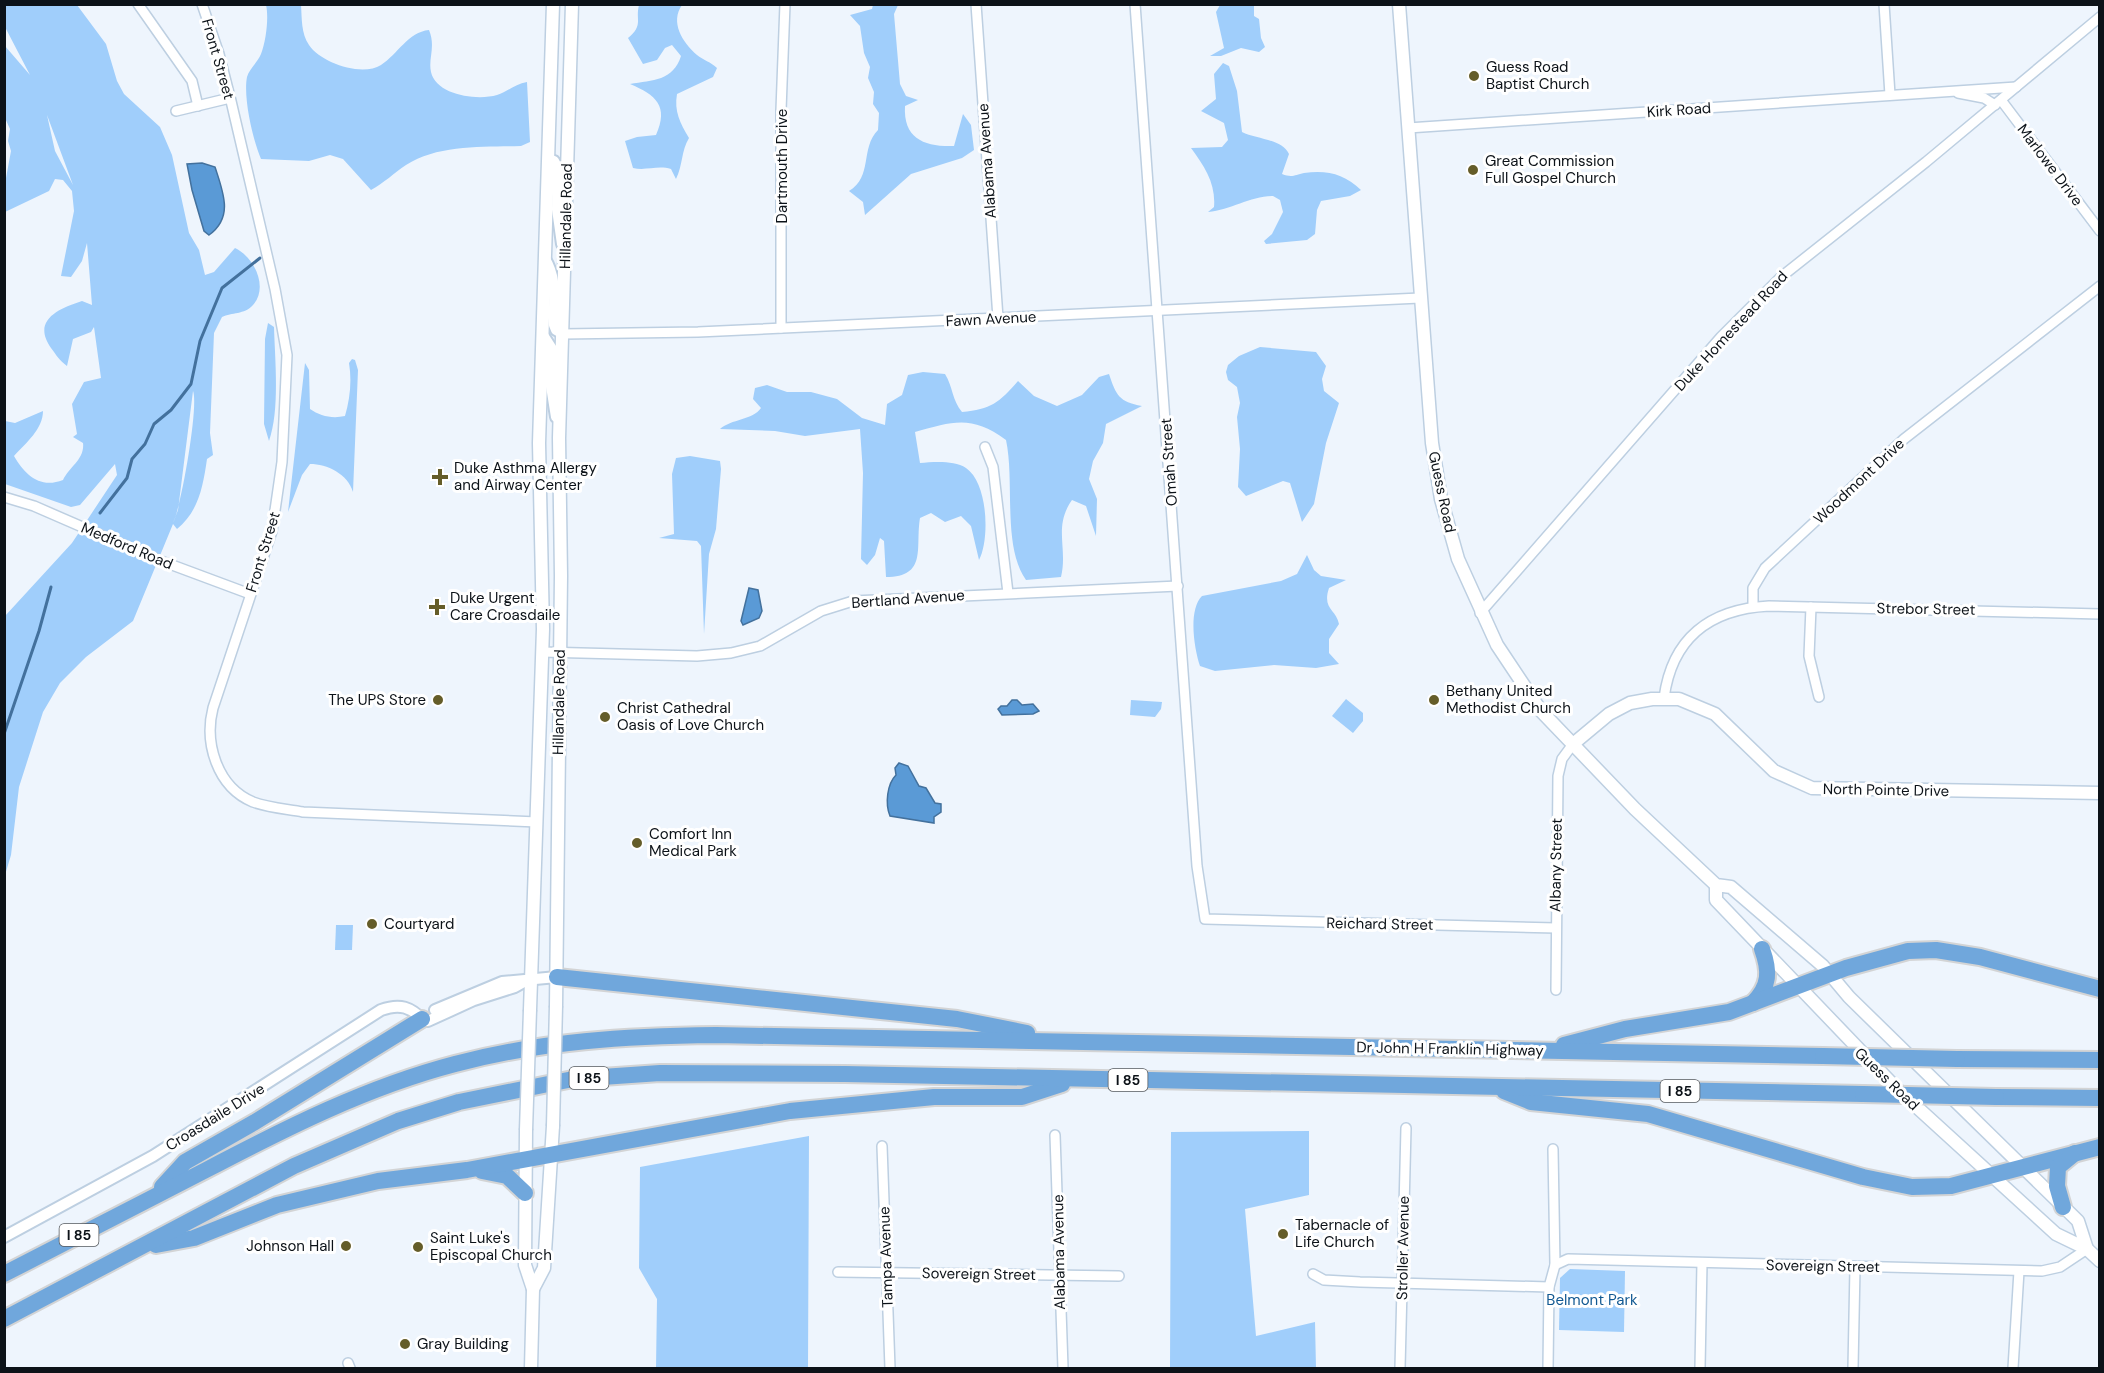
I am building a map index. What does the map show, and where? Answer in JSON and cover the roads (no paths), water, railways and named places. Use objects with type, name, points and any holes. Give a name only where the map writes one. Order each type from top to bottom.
[{"type":"highway","points":[[1753,1004],[1765,989],[1768,981],[1768,967],[1762,949]]},
{"type":"highway","points":[[1533,1050],[1625,1029],[1730,1012],[1893,954],[1936,950],[1980,957],[2100,989]]},
{"type":"highway","points":[[557,977],[957,1019],[1076,1042]]},
{"type":"highway","points":[[154,1197],[185,1162],[422,1019]]},
{"type":"highway","name":"I 85","points":[[4,1274],[306,1119],[375,1089],[456,1064],[543,1046],[626,1037],[716,1035],[1076,1042]]},
{"type":"highway","name":"Dr John H Franklin Highway","points":[[1076,1042],[2100,1060]]},
{"type":"highway","name":"I 85","points":[[4,1319],[340,1144],[430,1110],[541,1084],[613,1076],[672,1073],[2100,1098]]},
{"type":"highway","points":[[137,1249],[194,1238],[254,1213],[343,1188],[467,1170],[676,1130],[838,1105],[934,1097],[1022,1096],[1076,1079]]},
{"type":"highway","points":[[1497,1088],[1531,1102],[1648,1114],[1898,1185],[1935,1188],[1990,1176],[2080,1150],[2100,1147]]},
{"type":"highway","points":[[2062,1207],[2057,1186],[2058,1167],[2080,1150]]},
{"type":"highway","points":[[467,1170],[502,1174],[525,1193]]},
{"type":"main road","name":"Hillandale Road","points":[[531,1368],[533,1289],[525,1265],[525,1159],[542,651],[543,550],[539,443],[553,4]]},
{"type":"main road","name":"Hillandale Road","points":[[533,1289],[544,1268],[553,1126],[560,652],[559,438],[572,4]]},
{"type":"main road","name":"Guess Road","points":[[1398,4],[1432,443],[1441,499],[1458,559],[1480,613],[1526,691],[1635,809],[1716,885],[1731,887],[1830,975],[1931,1079],[2023,1165],[2078,1221],[2087,1249]]},
{"type":"main road","name":"North Pointe Drive","points":[[1573,744],[1618,709],[1643,700],[1664,698],[1694,703],[1715,714],[1774,771],[1812,788],[2100,793]]},
{"type":"main road","name":"Guess Road","points":[[1716,885],[1716,900],[1897,1089],[2056,1234],[2087,1249],[2100,1261]]},
{"type":"street","points":[[138,4],[192,81],[198,106]]},
{"type":"street","name":"Front Street","points":[[202,4],[216,43],[230,98],[278,302],[287,355],[285,416],[277,508],[269,540],[208,724],[212,751],[219,770],[237,792],[254,802],[303,812],[537,822]]},
{"type":"street","name":"Dartmouth Drive","points":[[781,328],[781,110],[785,4]]},
{"type":"street","name":"Alabama Avenue","points":[[976,4],[998,318]]},
{"type":"street","name":"Omah Street","points":[[1135,4],[1200,896],[1205,919]]},
{"type":"street","points":[[1884,4],[1890,95]]},
{"type":"street","name":"Duke Homestead Road","points":[[1480,613],[1699,362],[1767,290],[1810,252],[1998,103],[2100,17]]},
{"type":"street","name":"Kirk Road","points":[[1408,128],[2016,87]]},
{"type":"street","name":"Kirk Road","points":[[1950,91],[1998,103]]},
{"type":"street","points":[[176,111],[230,98]]},
{"type":"street","name":"Marlowe Drive","points":[[1998,103],[2100,231]]},
{"type":"street","points":[[548,160],[554,161],[558,169],[558,225],[565,256]]},
{"type":"street","points":[[545,259],[552,269],[555,283],[554,325],[556,330],[563,334]]},
{"type":"street","name":"Woodmont Drive","points":[[1753,607],[1753,588],[1759,575],[1870,468],[1926,421],[2100,286]]},
{"type":"street","name":"Fawn Avenue","points":[[563,334],[781,328],[1420,298]]},
{"type":"street","points":[[543,335],[552,349],[551,386],[559,438]]},
{"type":"street","points":[[985,447],[993,467],[1008,592]]},
{"type":"street","name":"Medford Road","points":[[4,497],[34,506],[156,559],[250,594]]},
{"type":"street","name":"Bertland Avenue","points":[[542,651],[723,655],[760,646],[821,611],[853,601],[1008,592],[1178,586]]},
{"type":"street","points":[[1664,698],[1670,666],[1684,644],[1696,632],[1723,615],[1753,607]]},
{"type":"street","name":"Strebor Street","points":[[1753,607],[2100,614]]},
{"type":"street","points":[[1811,607],[1809,656],[1819,697]]},
{"type":"street","name":"Albany Street","points":[[1556,990],[1558,776],[1562,759],[1573,744]]},
{"type":"street","name":"Reichard Street","points":[[1205,919],[1556,927]]},
{"type":"street","points":[[422,1019],[449,1002],[514,979],[557,977]]},
{"type":"street","name":"Croasdaile Drive","points":[[4,1238],[153,1156],[381,1010],[401,1006],[415,1011],[422,1019]]},
{"type":"street","name":"Stroller Avenue","points":[[1400,1368],[1406,1128]]},
{"type":"street","name":"Alabama Avenue","points":[[1055,1135],[1062,1368]]},
{"type":"street","name":"Tampa Avenue","points":[[882,1146],[890,1368]]},
{"type":"street","points":[[1548,1368],[1549,1287],[1555,1265],[1553,1149]]},
{"type":"street","name":"Sovereign Street","points":[[1555,1265],[1568,1259],[2042,1271],[2060,1268],[2087,1249]]},
{"type":"street","points":[[1700,1368],[1702,1263]]},
{"type":"street","points":[[1853,1368],[1855,1266]]},
{"type":"street","points":[[2013,1368],[2019,1270]]},
{"type":"street","name":"Sovereign Street","points":[[838,1272],[1119,1276]]},
{"type":"street","points":[[1313,1274],[1324,1280],[1549,1287]]},
{"type":"waterway","points":[[100,513],[127,478],[132,459],[145,444],[154,424],[171,410],[191,384],[200,341],[222,288],[260,258]]},
{"type":"waterway","points":[[4,734],[39,631],[51,587]]},
{"type":"place","name":"Guess Road Baptist Church","points":[[1474,76]]},
{"type":"place","name":"Great Commission Full Gospel Church","points":[[1473,170]]},
{"type":"place","name":"Duke Asthma Allergy and Airway Center","points":[[440,477]]},
{"type":"place","name":"Duke Urgent Care Croasdaile","points":[[437,607]]},
{"type":"place","name":"The UPS Store","points":[[438,700]]},
{"type":"place","name":"Bethany United Methodist Church","points":[[1434,700]]},
{"type":"place","name":"Christ Cathedral Oasis of Love Church","points":[[605,717]]},
{"type":"place","name":"Comfort Inn Medical Park","points":[[637,843]]},
{"type":"place","name":"Courtyard","points":[[372,924]]},
{"type":"place","name":"Tabernacle of Life Church","points":[[1283,1234]]},
{"type":"place","name":"Johnson Hall","points":[[346,1246]]},
{"type":"place","name":"Saint Luke's Episcopal Church","points":[[418,1247]]},
{"type":"place","name":"Gray Building","points":[[405,1344]]},
{"type":"park label","name":"Belmont Park","points":[[1592,1300]]}]
